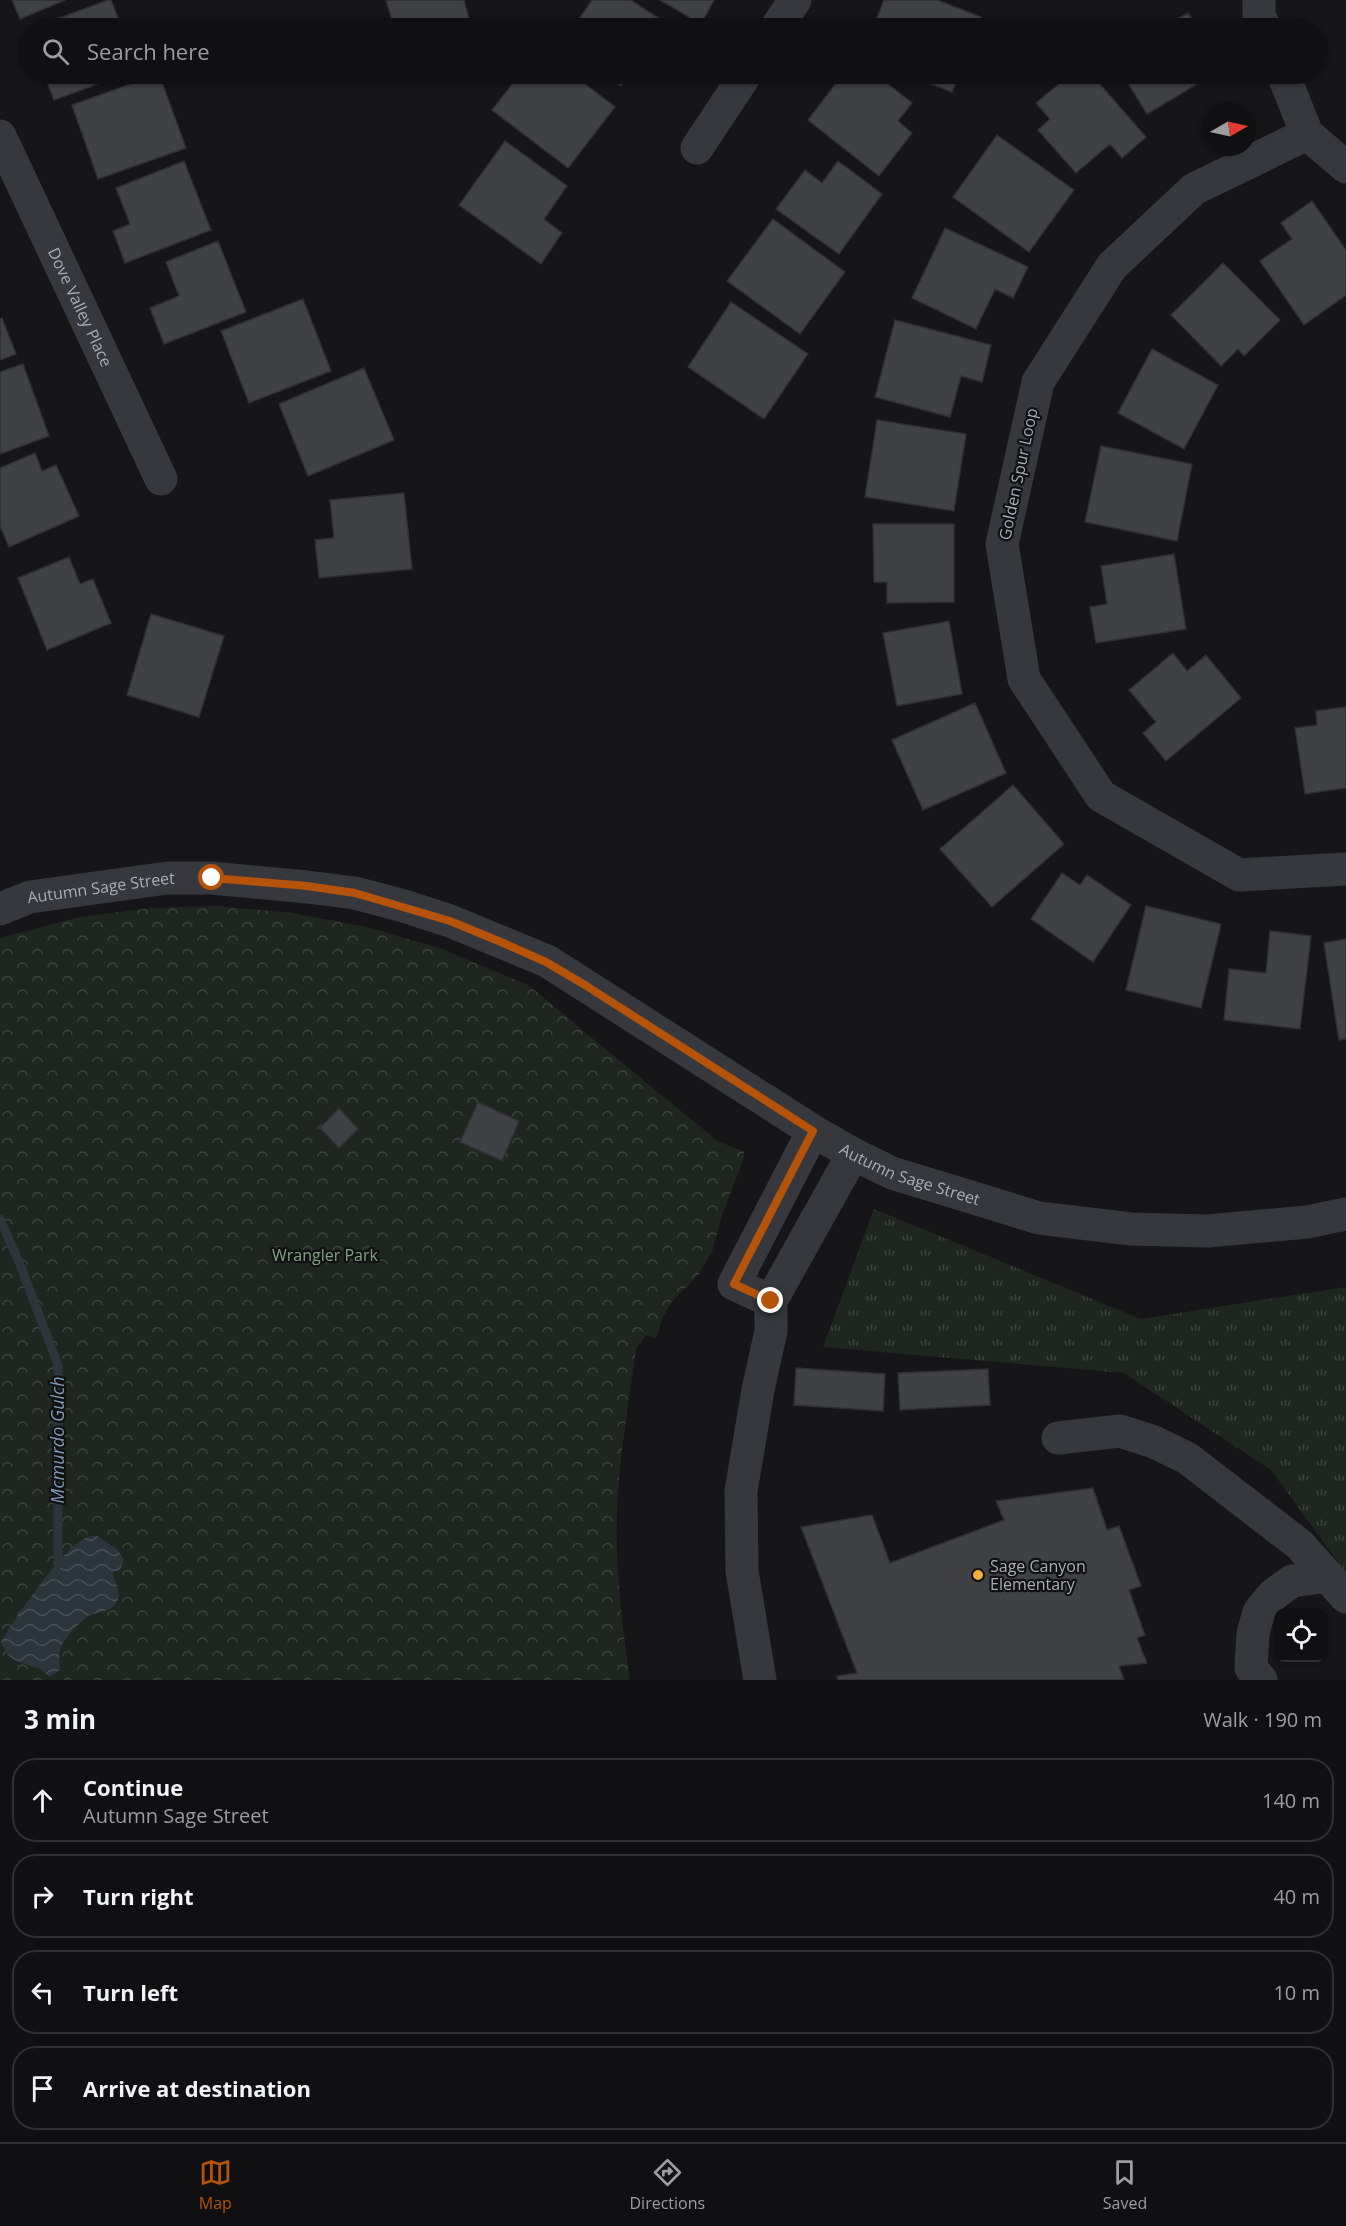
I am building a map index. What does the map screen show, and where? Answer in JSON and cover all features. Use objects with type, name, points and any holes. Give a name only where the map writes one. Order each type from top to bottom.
[{"type":"street","points":[[783,18],[795,0]]},
{"type":"street","points":[[1259,0],[1261,18]]},
{"type":"street","points":[[697,148],[739,84]]},
{"type":"street","points":[[1287,84],[1307,134],[1346,167]]},
{"type":"street","name":"Golden Spur Loop","points":[[1307,134],[1194,189],[1112,266],[1038,382],[1002,544],[1024,679],[1101,796],[1239,875],[1346,869]]},
{"type":"street","name":"Dove Valley Place","points":[[0,136],[161,479]]},
{"type":"street","name":"Autumn Sage Street","points":[[0,909],[30,897],[167,878],[212,878],[307,886],[355,893],[450,921],[546,962],[813,1131],[892,1173],[1039,1218],[1131,1229],[1207,1231],[1307,1222],[1346,1214]]},
{"type":"street","points":[[771,1301],[734,1284],[813,1131]]},
{"type":"street","points":[[760,1680],[742,1571],[741,1491],[758,1390],[771,1331],[771,1301],[853,1154]]},
{"type":"street","points":[[1058,1438],[1120,1431],[1154,1442],[1187,1458],[1300,1545],[1337,1587]]},
{"type":"street","points":[[1261,1680],[1251,1668],[1252,1633],[1259,1612],[1273,1595],[1292,1581],[1337,1587]]},
{"type":"green space","name":"Wrangler Park","points":[[217,906],[292,913],[367,927],[439,948],[528,985],[716,1140],[744,1152],[744,1158],[722,1215],[712,1252],[698,1275],[671,1303],[663,1317],[657,1336],[654,1338],[646,1335],[636,1349],[622,1450],[617,1512],[620,1596],[630,1680],[0,1680],[0,938],[80,917],[151,908]]},
{"type":"green space","points":[[874,1209],[1141,1319],[1346,1287],[1346,1573],[1271,1470],[1124,1373],[823,1347]]},
{"type":"water","points":[[97,1536],[117,1549],[124,1560],[120,1570],[113,1572],[118,1599],[110,1609],[90,1615],[74,1629],[60,1649],[60,1670],[49,1677],[38,1668],[11,1657],[1,1642],[41,1584],[66,1553],[88,1537]]},
{"type":"building","points":[[12,0],[65,0],[22,18],[20,18]]},
{"type":"building","points":[[111,0],[118,18],[60,18]]},
{"type":"building","points":[[386,0],[464,0],[469,18],[391,18]]},
{"type":"building","points":[[592,0],[631,0],[658,18],[580,18]]},
{"type":"building","points":[[660,0],[714,0],[704,18],[691,18]]},
{"type":"building","points":[[884,0],[937,0],[981,17],[981,18],[877,18]]},
{"type":"building","points":[[1188,13],[1191,18],[1179,18]]},
{"type":"building","points":[[48,84],[98,84],[54,100]]},
{"type":"building","points":[[131,84],[163,84],[186,148],[98,179],[72,105]]},
{"type":"building","points":[[512,84],[585,84],[615,107],[568,168],[492,110]]},
{"type":"building","points":[[835,84],[888,84],[912,103],[898,121],[912,133],[879,176],[808,120]]},
{"type":"building","points":[[931,84],[955,84],[952,92]]},
{"type":"building","points":[[1059,84],[1100,84],[1146,137],[1122,158],[1110,144],[1076,173],[1038,130],[1050,119],[1036,103]]},
{"type":"building","points":[[1128,84],[1197,84],[1147,114]]},
{"type":"building","points":[[997,135],[1074,190],[1029,252],[953,197]]},
{"type":"building","points":[[505,141],[567,186],[544,219],[562,233],[541,264],[459,205]]},
{"type":"building","points":[[184,161],[211,230],[125,263],[113,231],[130,224],[116,188]]},
{"type":"building","points":[[838,161],[882,194],[839,254],[776,209],[805,170],[822,183]]},
{"type":"building","points":[[1312,201],[1346,250],[1346,295],[1304,325],[1260,261],[1292,239],[1281,223]]},
{"type":"building","points":[[773,219],[845,272],[800,334],[727,281]]},
{"type":"building","points":[[945,228],[1028,267],[1013,298],[995,289],[976,329],[912,298]]},
{"type":"building","points":[[218,241],[246,312],[164,344],[150,308],[179,296],[166,262]]},
{"type":"building","points":[[1223,263],[1280,320],[1244,356],[1238,349],[1221,366],[1171,315]]},
{"type":"building","points":[[303,299],[331,371],[249,403],[221,331]]},
{"type":"building","points":[[731,302],[808,354],[764,419],[688,367]]},
{"type":"building","points":[[2,318],[16,354],[0,360],[0,319]]},
{"type":"building","points":[[895,320],[991,345],[982,382],[961,376],[950,417],[875,397]]},
{"type":"building","points":[[1152,349],[1218,385],[1184,449],[1118,413]]},
{"type":"building","points":[[23,364],[49,436],[0,454],[0,372]]},
{"type":"building","points":[[364,368],[394,440],[308,476],[279,404]]},
{"type":"building","points":[[877,420],[966,434],[954,511],[865,497]]},
{"type":"building","points":[[1101,446],[1192,464],[1177,541],[1085,522]]},
{"type":"building","points":[[35,453],[42,471],[56,465],[79,516],[9,547],[0,526],[0,468]]},
{"type":"building","points":[[404,493],[412,569],[319,578],[315,540],[334,538],[330,500]]},
{"type":"building","points":[[873,524],[954,524],[954,602],[887,603],[887,582],[874,582]]},
{"type":"building","points":[[1174,554],[1186,629],[1096,643],[1090,607],[1107,604],[1101,566]]},
{"type":"building","points":[[69,557],[80,584],[93,579],[111,623],[47,650],[18,578]]},
{"type":"building","points":[[151,614],[224,636],[199,717],[127,695]]},
{"type":"building","points":[[949,621],[962,694],[897,706],[883,633]]},
{"type":"building","points":[[1173,653],[1187,671],[1206,655],[1241,698],[1166,761],[1143,733],[1156,722],[1129,690]]},
{"type":"building","points":[[975,703],[1006,773],[923,810],[892,740]]},
{"type":"building","points":[[1346,707],[1346,788],[1305,794],[1295,728],[1317,725],[1316,711]]},
{"type":"building","points":[[1013,785],[1064,844],[992,907],[940,849]]},
{"type":"building","points":[[1062,873],[1080,885],[1087,875],[1131,905],[1093,962],[1031,919]]},
{"type":"building","points":[[1146,906],[1221,924],[1201,1008],[1126,990]]},
{"type":"building","points":[[1270,931],[1311,936],[1300,1029],[1224,1020],[1229,969],[1266,973]]},
{"type":"building","points":[[1346,939],[1346,1039],[1339,1040],[1324,943]]},
{"type":"building","points":[[478,1102],[519,1121],[502,1161],[460,1142]]},
{"type":"building","points":[[339,1108],[358,1129],[339,1148],[320,1128]]},
{"type":"building","points":[[796,1368],[885,1374],[883,1411],[794,1405]]},
{"type":"building","points":[[988,1369],[990,1405],[900,1410],[898,1373]]},
{"type":"building","name":"Sage Canyon Elementary","points":[[1093,1488],[1107,1530],[1119,1526],[1141,1586],[1129,1590],[1145,1635],[1137,1638],[1147,1663],[1119,1666],[1124,1680],[838,1680],[837,1676],[857,1673],[801,1527],[872,1515],[890,1563],[1004,1520],[996,1501]]},
{"type":"waterway","name":"Mcmurdo Gulch","points":[[0,1219],[58,1365],[58,1564]]},
{"type":"place","name":"Sage Canyon Elementary","points":[[978,1575]]},
{"type":"route","points":[[212,878],[307,886],[355,893],[450,921],[501,942],[546,962],[585,985],[813,1131],[734,1284],[771,1301]]}]
